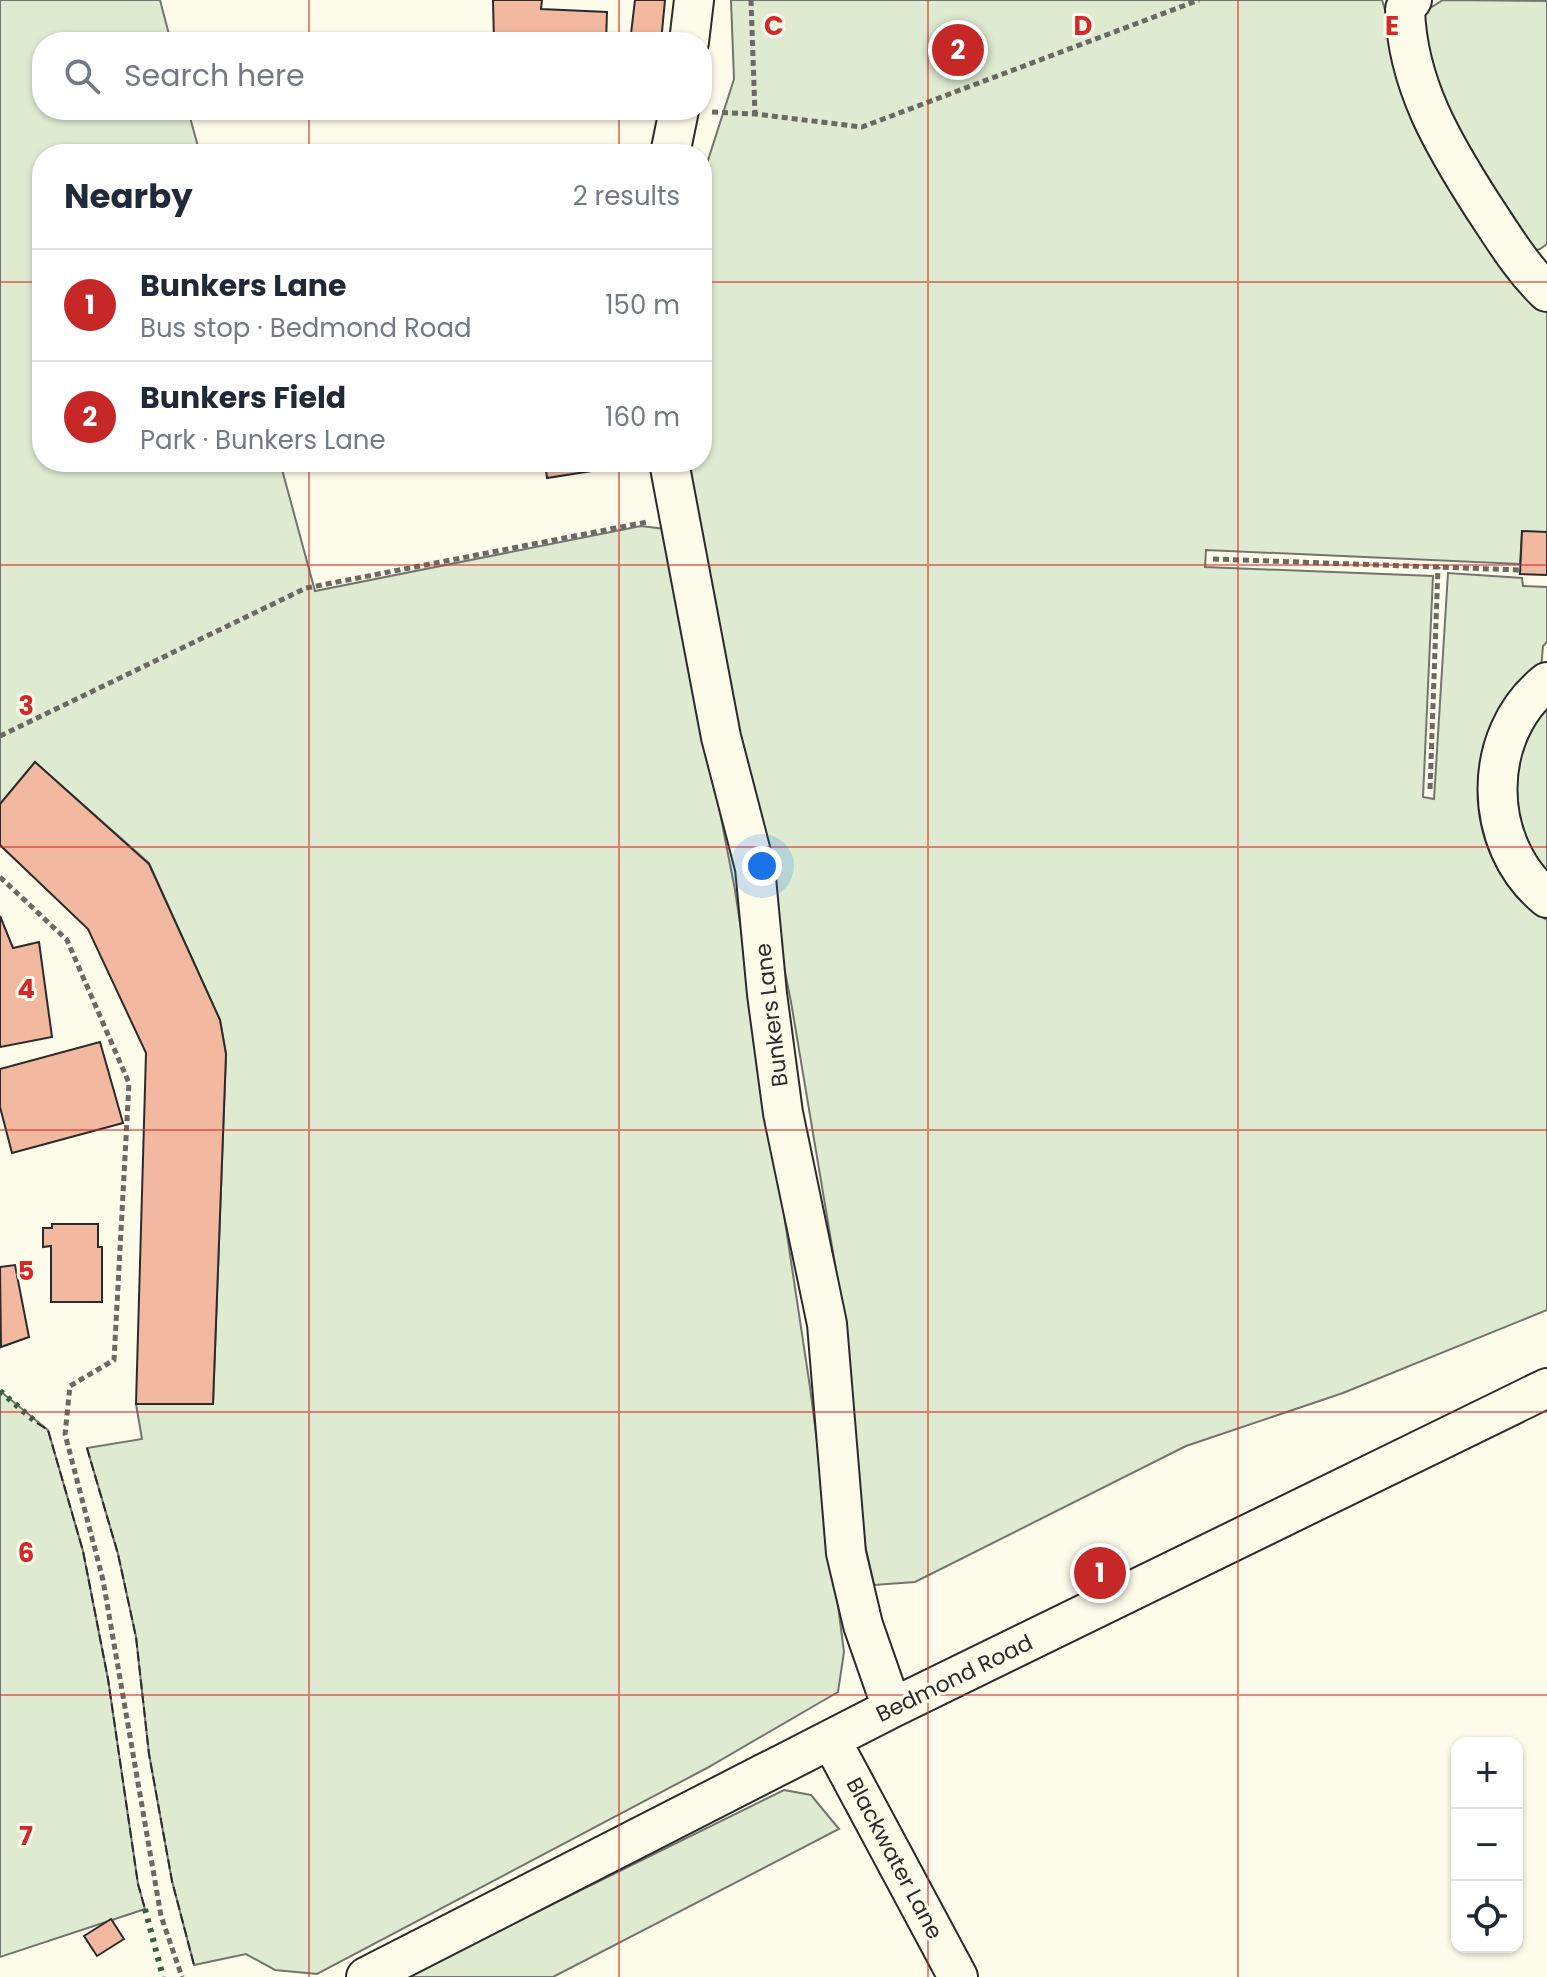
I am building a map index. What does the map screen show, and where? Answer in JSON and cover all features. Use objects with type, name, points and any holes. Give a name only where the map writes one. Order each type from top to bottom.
[{"type":"street","points":[[690,32],[694,0]]},
{"type":"street","points":[[1412,0],[1405,9],[1405,31],[1413,72],[1432,122],[1522,268],[1547,292]]},
{"type":"street","points":[[672,144],[677,120]]},
{"type":"street","name":"Bunkers Lane","points":[[671,472],[721,737],[755,868],[783,1113],[827,1324],[846,1553],[863,1625],[892,1708]]},
{"type":"street","points":[[1547,682],[1537,690],[1506,739],[1498,768],[1496,801],[1504,837],[1517,865],[1547,898]]},
{"type":"street","name":"Bedmond Road","points":[[366,1977],[892,1708],[1547,1388]]},
{"type":"street","name":"Blackwater Lane","points":[[831,1740],[958,1977]]},
{"type":"path","points":[[751,0],[755,114]]},
{"type":"path","points":[[712,112],[862,127],[1199,0]]},
{"type":"path","points":[[0,736],[306,588],[678,516]]},
{"type":"path","points":[[1213,559],[1520,570]]},
{"type":"path","points":[[1430,789],[1438,567]]},
{"type":"path","points":[[0,877],[67,940],[129,1083],[114,1360],[70,1386],[65,1434],[103,1580],[161,1916],[182,1977]]},
{"type":"green space","points":[[0,0],[160,0],[168,32],[32,32],[32,120],[191,120],[197,144],[32,144],[32,472],[283,472],[315,591],[641,526],[665,529],[735,890],[810,1387],[844,1652],[838,1692],[707,1768],[317,1974],[275,1970],[246,1954],[194,1965],[172,1881],[149,1754],[136,1637],[118,1554],[87,1448],[142,1439],[136,1404],[213,1403],[226,1054],[220,1020],[149,863],[35,762],[0,804]]},
{"type":"green space","points":[[731,0],[1382,0],[1421,126],[1547,309],[1547,532],[1522,532],[1520,564],[1206,550],[1205,567],[1433,576],[1423,797],[1434,799],[1448,573],[1522,578],[1523,586],[1547,587],[1547,642],[1543,646],[1541,669],[1481,802],[1485,839],[1500,873],[1532,911],[1547,920],[1547,1310],[1343,1393],[1186,1446],[915,1582],[874,1585],[865,1545],[839,1288],[791,1002],[697,532],[691,472],[712,472],[712,148],[734,79]]},
{"type":"green space","points":[[1443,0],[1547,1],[1547,244],[1540,249],[1527,253],[1463,155],[1418,24],[1427,10]]},
{"type":"green space","points":[[1547,708],[1547,875],[1533,855],[1521,826],[1516,771],[1525,737]]},
{"type":"green space","points":[[0,1391],[48,1430],[83,1551],[108,1679],[138,1884],[145,1909],[0,1957]]},
{"type":"green space","points":[[784,1790],[811,1795],[839,1829],[553,1977],[405,1977]]},
{"type":"building","points":[[493,0],[542,0],[541,9],[607,12],[606,32],[494,32]]},
{"type":"building","points":[[635,0],[665,0],[662,32],[631,32]]},
{"type":"building","points":[[546,472],[586,472],[547,478]]},
{"type":"building","points":[[1522,531],[1547,532],[1547,575],[1520,574]]},
{"type":"building","points":[[35,762],[149,864],[220,1020],[226,1054],[213,1404],[136,1404],[146,1053],[88,929],[0,845],[0,804]]},
{"type":"building","points":[[0,916],[13,948],[39,942],[52,1037],[0,1047]]},
{"type":"building","points":[[100,1042],[123,1123],[12,1153],[0,1107],[0,1069]]},
{"type":"building","points":[[52,1224],[98,1224],[98,1247],[102,1247],[102,1302],[51,1302],[51,1246],[43,1247],[43,1228],[52,1228]]},
{"type":"building","points":[[15,1265],[29,1337],[1,1347],[0,1267]]},
{"type":"building","points":[[111,1919],[124,1939],[97,1956],[84,1936]]},
{"type":"hedge","points":[[0,1391],[37,1423]]},
{"type":"hedge","points":[[145,1909],[163,1977]]},
{"type":"fence","points":[[37,1423],[48,1430],[83,1551],[108,1679],[138,1884],[145,1909]]},
{"type":"fence","points":[[87,1448],[118,1554],[136,1637],[149,1754],[172,1881],[194,1965]]},
{"type":"place","name":"Bunkers Field","points":[[958,50]]},
{"type":"place","name":"Bunkers Lane","points":[[1100,1573]]}]
